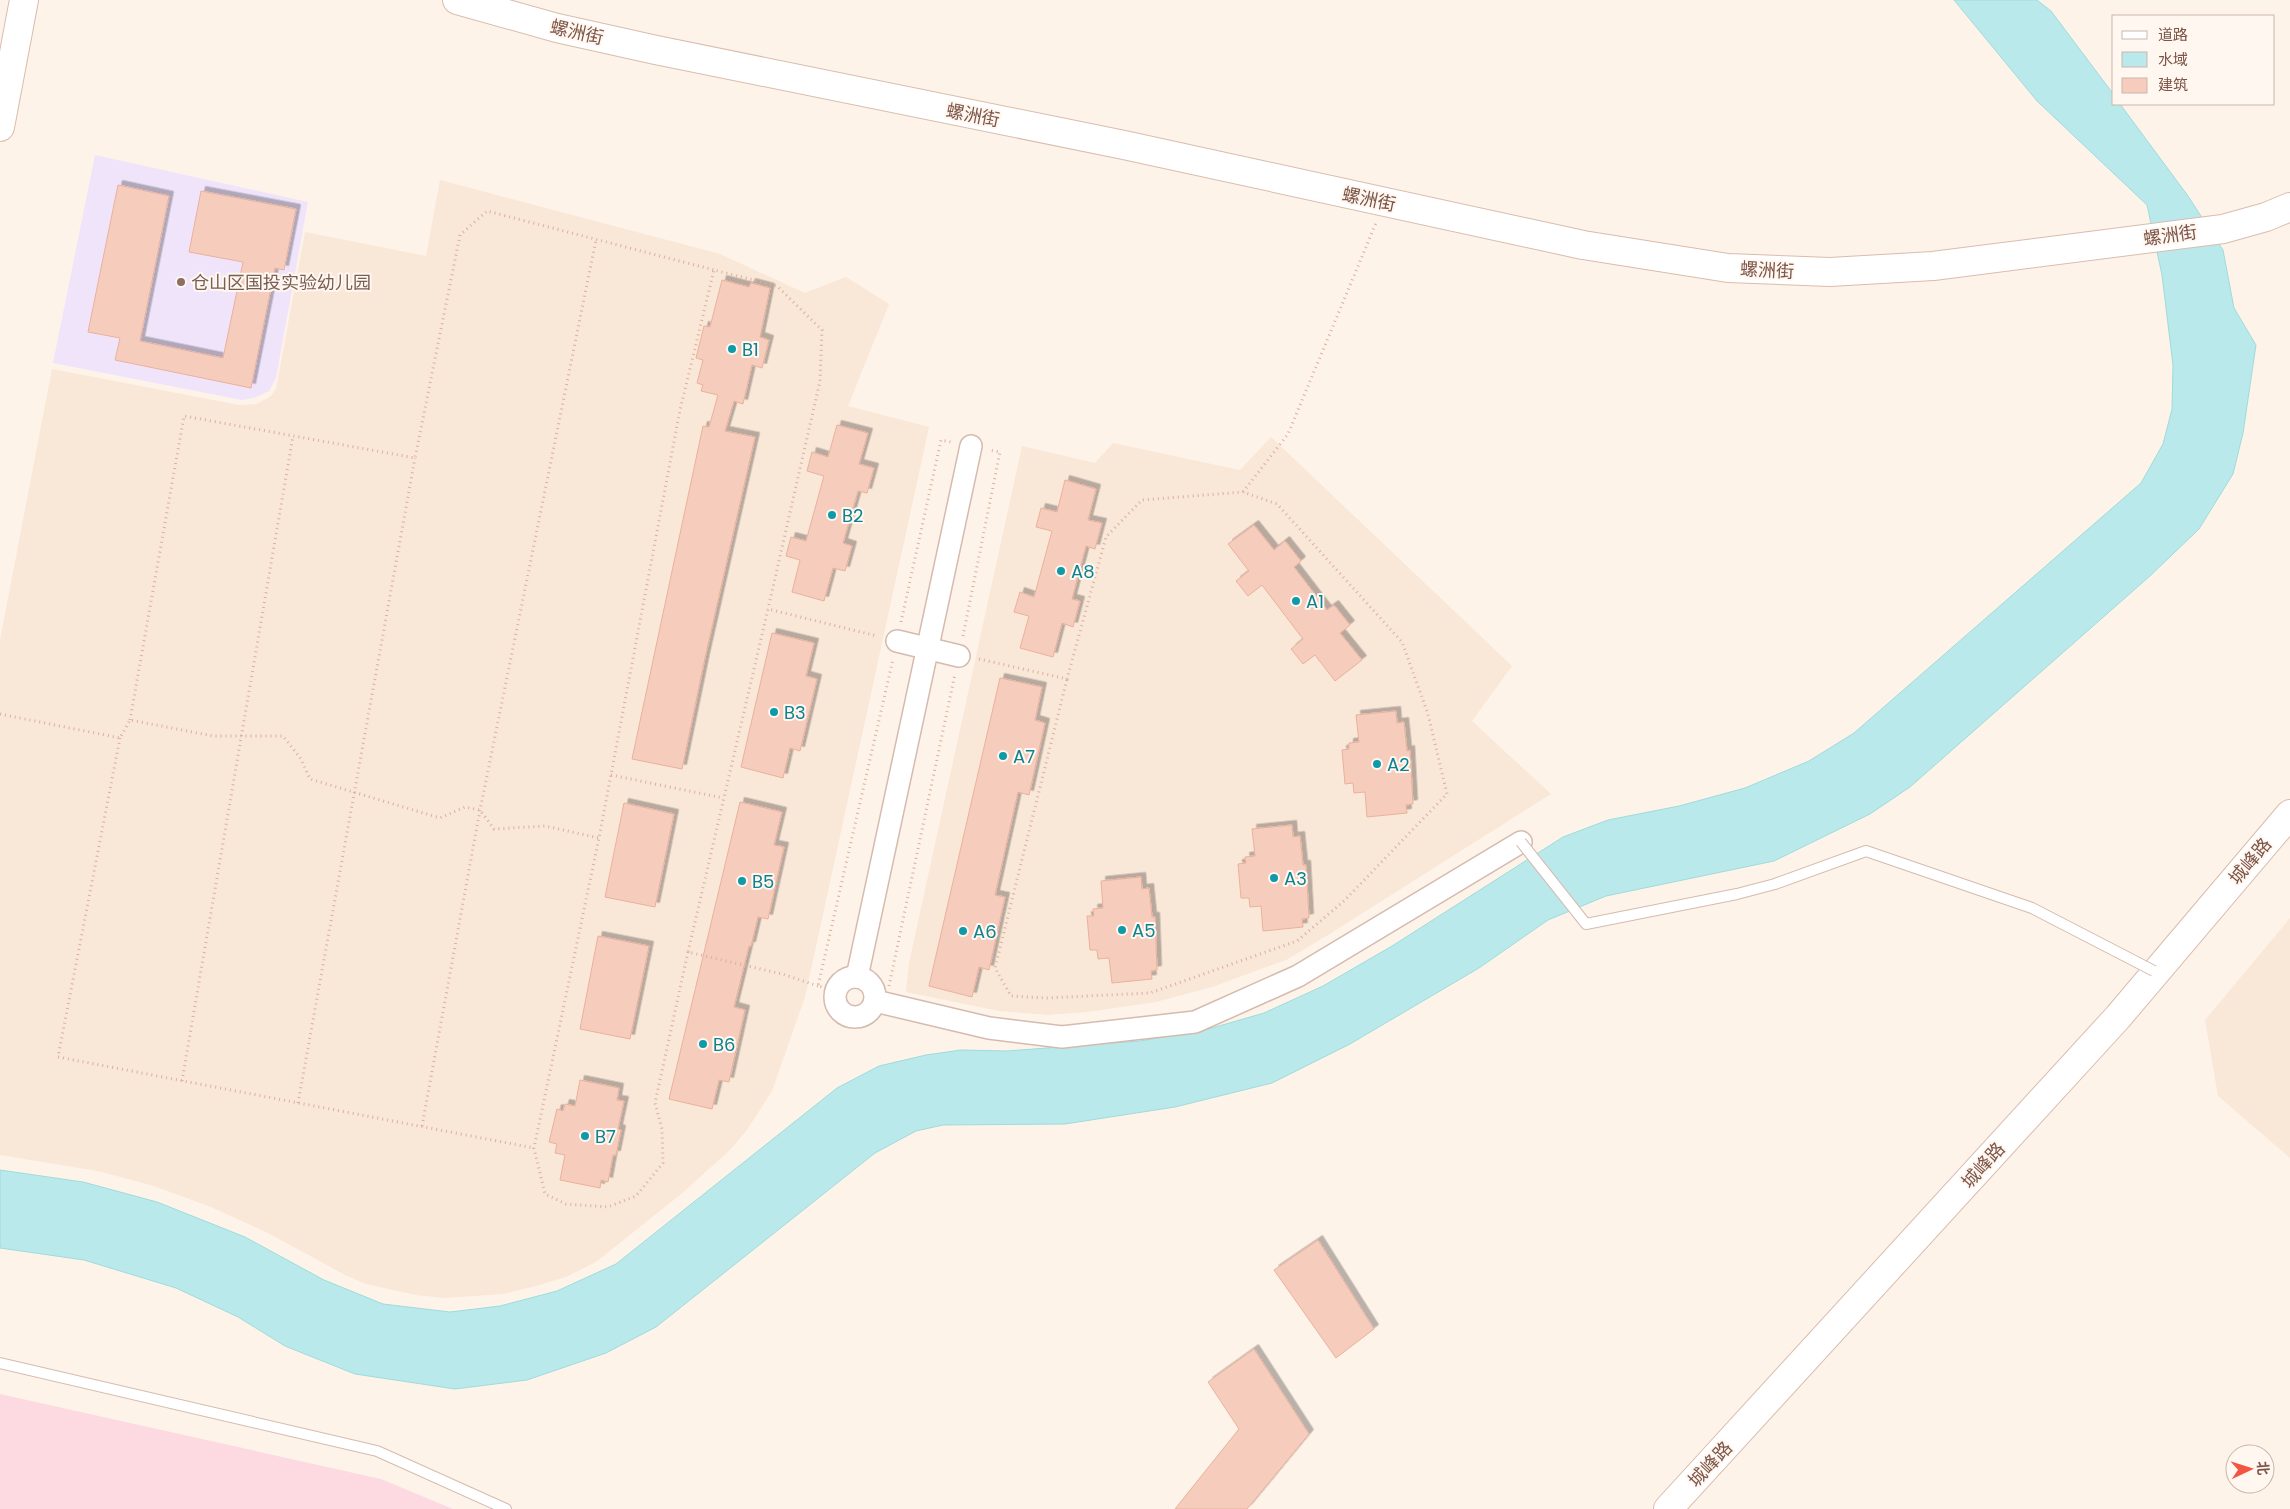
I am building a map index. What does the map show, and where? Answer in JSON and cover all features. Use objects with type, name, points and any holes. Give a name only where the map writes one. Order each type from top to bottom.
[{"type":"street","points":[[0,127],[24,0]]},
{"type":"street","name":"螺洲街","points":[[457,0],[558,28],[656,50],[1124,145],[1584,245],[1702,264],[1779,271],[1830,272],[1933,266],[2222,228],[2266,217],[2290,207]]},
{"type":"street","points":[[858,977],[971,446]]},
{"type":"street","points":[[897,641],[959,656]]},
{"type":"street","name":"城峰路","points":[[1668,1509],[2118,1017],[2290,814]]},
{"type":"street","points":[[880,1002],[864,1016],[850,1017],[844,1014],[836,1004],[827,988],[845,980],[858,977],[870,983],[880,1002],[989,1028],[1062,1037],[1196,1022],[1298,976],[1521,842]]},
{"type":"lane","points":[[1521,842],[1586,924],[1737,894],[1775,884],[1866,851],[2032,908],[2154,970]]},
{"type":"lane","points":[[0,1363],[377,1451],[506,1509]]},
{"type":"path","points":[[1243,492],[1288,434],[1385,202]]},
{"type":"path","points":[[298,1103],[356,793],[415,458],[460,235],[487,211],[777,286],[822,330],[820,381],[655,1103],[662,1129],[663,1163],[636,1196],[608,1207],[566,1204],[545,1194],[534,1148],[600,838],[680,410],[714,270]]},
{"type":"path","points":[[422,1126],[480,810],[596,240]]},
{"type":"path","points":[[415,458],[184,416],[130,720],[120,738],[58,1057],[534,1148]]},
{"type":"path","points":[[182,1081],[293,436]]},
{"type":"path","points":[[688,952],[782,974],[827,988],[897,641],[941,440],[1000,452],[959,656],[880,1002]]},
{"type":"path","points":[[1243,492],[1277,504],[1402,642],[1428,714],[1447,794],[1344,901],[1297,941],[1150,993],[1046,998],[1012,996],[995,968],[1067,679],[1106,537],[1142,500],[1243,492]]},
{"type":"path","points":[[768,609],[897,641]]},
{"type":"path","points":[[959,656],[1002,663],[1067,679]]},
{"type":"path","points":[[0,714],[120,738]]},
{"type":"path","points":[[130,720],[213,736],[283,736],[301,758],[310,779],[440,818],[465,807],[480,810],[494,829],[545,826],[600,838]]},
{"type":"path","points":[[611,775],[724,798]]},
{"type":"shaded area","name":"仓山区国投实验幼儿园","points":[[95,155],[308,202],[276,378],[269,391],[254,398],[242,400],[53,363]]},
{"type":"shaded area","points":[[440,180],[720,254],[805,293],[846,277],[889,304],[848,406],[929,427],[805,997],[772,1091],[747,1130],[729,1151],[681,1194],[596,1262],[566,1277],[503,1294],[445,1298],[416,1295],[366,1284],[345,1275],[268,1233],[211,1207],[154,1186],[98,1171],[0,1155],[0,640],[52,369],[239,405],[257,404],[271,396],[276,389],[305,232],[426,256]]},
{"type":"shaded area","points":[[1271,437],[1512,666],[1472,721],[1551,794],[1286,960],[1212,987],[1156,1002],[1087,1012],[1048,1015],[999,1011],[906,992],[909,963],[1022,446],[1095,463],[1113,443],[1240,470]]},
{"type":"shaded area","points":[[2290,918],[2290,1158],[2218,1096],[2205,1020]]},
{"type":"shaded area","points":[[0,1394],[381,1479],[453,1509],[0,1509]]},
{"type":"water","points":[[1954,0],[2037,0],[2051,11],[2112,92],[2112,105],[2121,105],[2188,196],[2223,250],[2234,308],[2256,345],[2243,433],[2233,474],[2199,529],[2150,576],[1910,787],[1870,814],[1774,861],[1606,896],[1548,920],[1479,968],[1350,1044],[1272,1083],[1175,1107],[1065,1124],[943,1125],[916,1131],[875,1153],[656,1327],[606,1353],[527,1380],[455,1389],[355,1374],[285,1346],[238,1317],[176,1288],[84,1260],[0,1248],[0,1170],[83,1182],[157,1202],[245,1237],[324,1280],[383,1304],[450,1312],[500,1306],[557,1291],[616,1264],[837,1088],[879,1066],[926,1055],[961,1050],[1007,1051],[1140,1041],[1205,1030],[1264,1013],[1323,986],[1392,946],[1563,837],[1608,820],[1679,806],[1745,788],[1809,761],[1854,733],[2141,483],[2163,444],[2172,409],[2173,365],[2162,275],[2147,205],[2037,101]]},
{"type":"building","points":[[118,185],[169,196],[140,341],[223,358],[243,262],[189,252],[201,191],[296,209],[284,270],[275,268],[251,388],[115,360],[120,338],[88,332]]},
{"type":"building","points":[[722,280],[749,287],[751,283],[770,288],[760,337],[769,340],[762,368],[752,365],[743,404],[734,401],[725,431],[755,437],[682,769],[632,759],[703,426],[709,427],[718,395],[701,391],[703,385],[697,383],[703,360],[696,358],[704,326],[710,327]]},
{"type":"building","name":"B2","points":[[837,425],[868,433],[859,464],[874,468],[867,493],[858,491],[843,543],[852,546],[845,571],[833,568],[824,601],[792,592],[800,560],[786,556],[791,537],[806,541],[824,476],[807,471],[812,452],[828,457]]},
{"type":"building","name":"A8","points":[[1065,480],[1096,489],[1088,520],[1102,523],[1095,549],[1086,546],[1072,599],[1080,601],[1073,627],[1062,623],[1053,657],[1020,648],[1029,616],[1014,612],[1020,592],[1034,597],[1052,531],[1036,527],[1041,508],[1057,512]]},
{"type":"building","name":"A1","points":[[1254,525],[1274,550],[1285,541],[1301,561],[1294,567],[1327,610],[1334,605],[1350,625],[1340,633],[1362,660],[1335,681],[1315,655],[1303,664],[1291,649],[1303,639],[1262,585],[1248,596],[1236,581],[1249,571],[1228,544]]},
{"type":"building","name":"B3","points":[[772,633],[814,643],[806,676],[817,679],[800,751],[790,748],[783,778],[741,767]]},
{"type":"building","points":[[1000,678],[1042,687],[1035,720],[1045,723],[1029,795],[1018,792],[995,895],[1005,897],[989,970],[979,967],[972,997],[929,986]]},
{"type":"building","name":"A2","points":[[1396,711],[1397,723],[1404,722],[1407,751],[1410,750],[1413,804],[1406,805],[1407,813],[1367,817],[1365,792],[1354,793],[1353,783],[1345,784],[1342,750],[1349,749],[1349,743],[1359,742],[1356,715]]},
{"type":"building","points":[[740,802],[782,812],[774,845],[784,847],[768,919],[758,917],[734,1007],[745,1010],[729,1082],[719,1080],[712,1109],[669,1099]]},
{"type":"building","points":[[624,803],[674,814],[655,907],[605,897]]},
{"type":"building","name":"A3","points":[[1292,825],[1293,837],[1300,836],[1303,865],[1306,865],[1309,918],[1302,919],[1303,927],[1263,931],[1261,906],[1250,907],[1249,898],[1241,898],[1238,864],[1246,863],[1245,857],[1255,856],[1252,829]]},
{"type":"building","name":"A5","points":[[1141,877],[1142,889],[1149,888],[1152,917],[1155,917],[1157,970],[1151,971],[1152,979],[1112,983],[1109,958],[1098,959],[1097,950],[1090,950],[1087,916],[1094,916],[1093,909],[1103,908],[1101,881]]},
{"type":"building","points":[[598,936],[649,946],[630,1039],[580,1029]]},
{"type":"building","name":"B7","points":[[580,1080],[619,1088],[617,1100],[624,1101],[618,1129],[621,1130],[616,1155],[613,1155],[608,1182],[601,1180],[600,1188],[560,1180],[565,1155],[555,1153],[557,1144],[549,1142],[557,1109],[563,1111],[565,1104],[575,1106]]},
{"type":"building","points":[[1318,1240],[1374,1329],[1336,1358],[1274,1270]]},
{"type":"building","points":[[1254,1349],[1309,1434],[1247,1509],[1175,1509],[1239,1429],[1208,1382]]},
{"type":"place","name":"仓山区国投实验幼儿园","points":[[181,282]]},
{"type":"place","name":"B1","points":[[732,349]]},
{"type":"place","name":"B2","points":[[832,515]]},
{"type":"place","name":"A8","points":[[1061,571]]},
{"type":"place","name":"A1","points":[[1296,601]]},
{"type":"place","name":"B3","points":[[774,712]]},
{"type":"place","name":"A7","points":[[1003,756]]},
{"type":"place","name":"A2","points":[[1377,764]]},
{"type":"place","name":"A3","points":[[1274,878]]},
{"type":"place","name":"B5","points":[[742,881]]},
{"type":"place","name":"A5","points":[[1122,930]]},
{"type":"place","name":"A6","points":[[963,931]]},
{"type":"place","name":"B6","points":[[703,1044]]},
{"type":"place","name":"B7","points":[[585,1136]]}]
